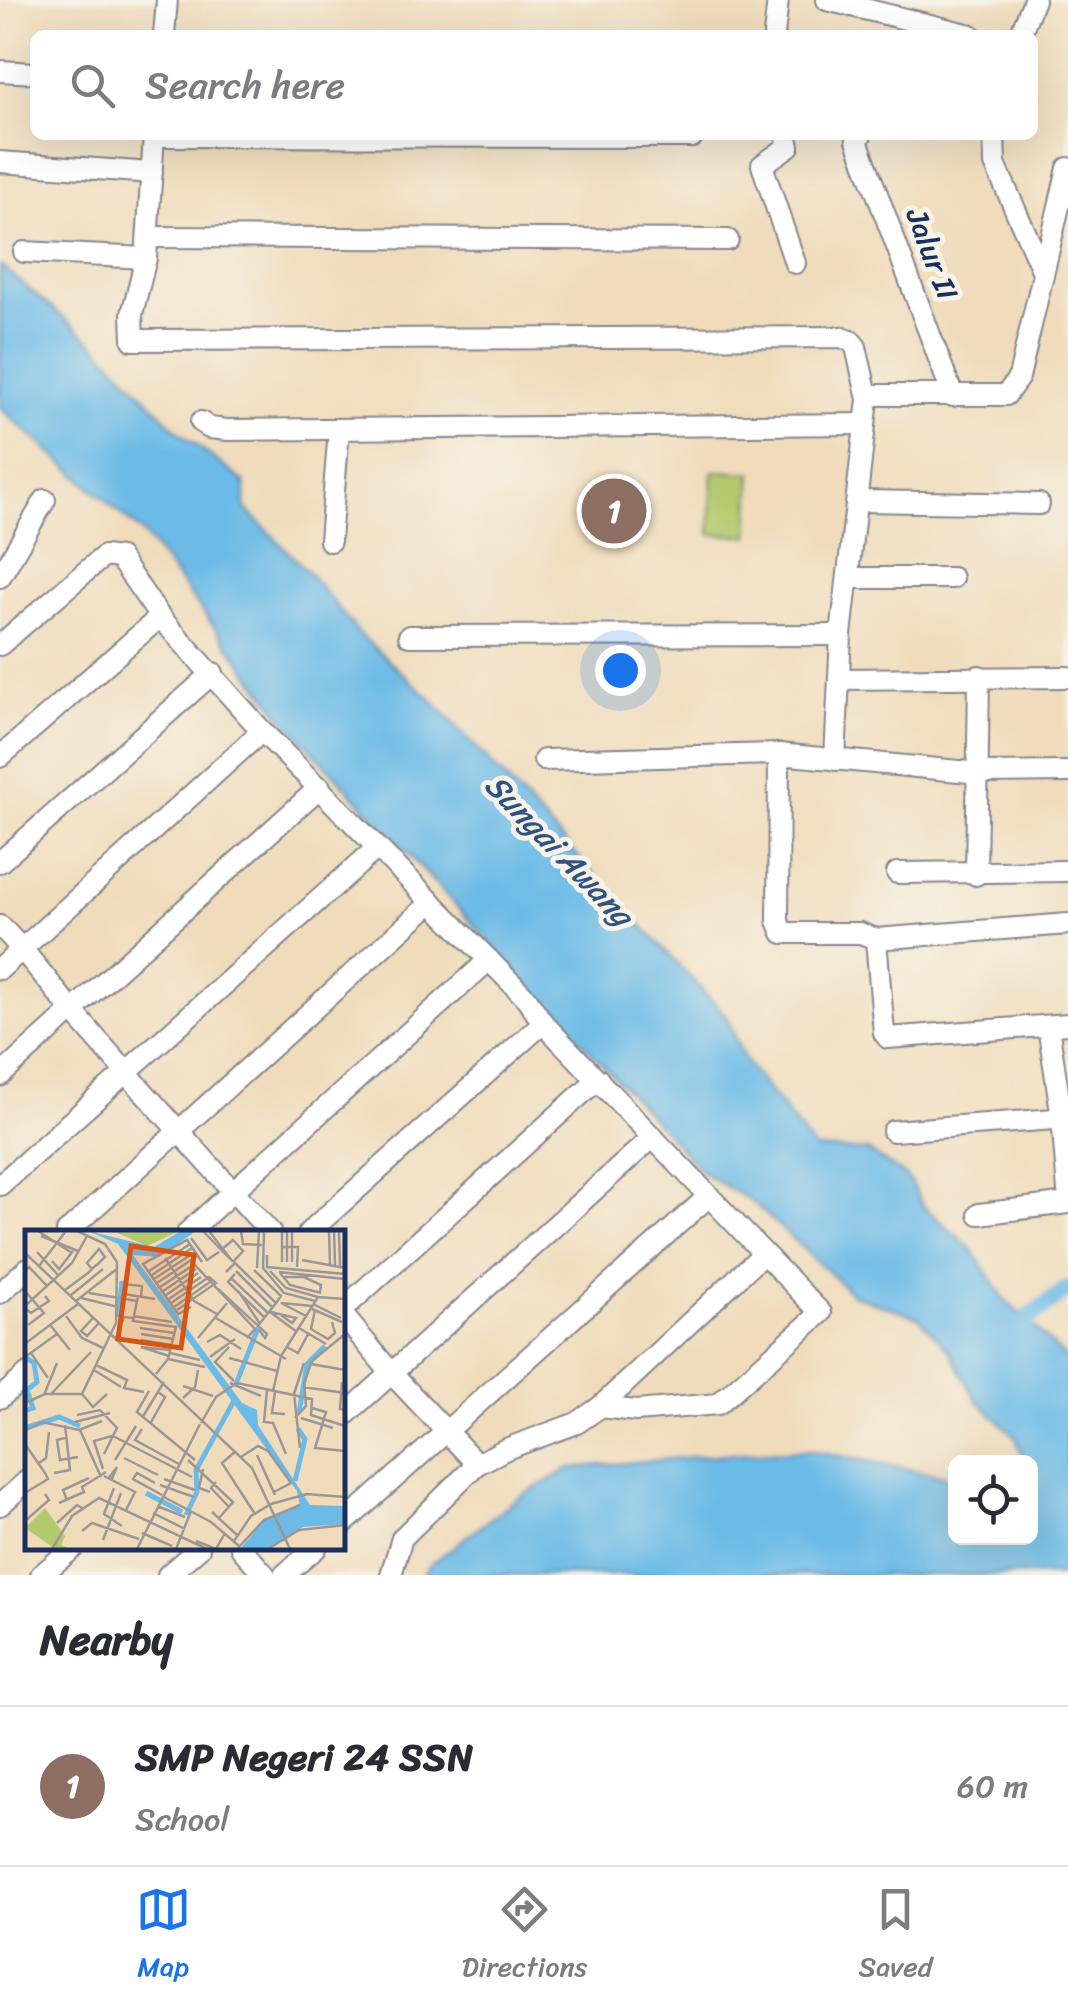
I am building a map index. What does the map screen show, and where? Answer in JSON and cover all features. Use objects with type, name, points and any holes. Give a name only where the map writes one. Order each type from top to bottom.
[{"type":"street","points":[[164,30],[167,0]]},
{"type":"street","points":[[775,30],[778,0]]},
{"type":"street","points":[[827,0],[950,30]]},
{"type":"street","points":[[1022,30],[1034,0]]},
{"type":"street","points":[[0,71],[30,72]]},
{"type":"street","points":[[154,140],[147,247],[132,314],[133,340],[841,337],[856,347],[868,395],[841,635],[835,760]]},
{"type":"street","points":[[787,140],[789,146],[762,165],[796,263]]},
{"type":"street","name":"Jalur II","points":[[857,140],[953,396]]},
{"type":"street","points":[[994,140],[994,164],[1043,272]]},
{"type":"street","points":[[0,162],[152,173]]},
{"type":"street","points":[[868,395],[1006,395],[1014,388],[1068,168]]},
{"type":"street","points":[[24,252],[728,240]]},
{"type":"street","points":[[201,422],[209,428],[228,430],[864,424]]},
{"type":"street","points":[[330,541],[338,429]]},
{"type":"street","points":[[0,578],[44,500]]},
{"type":"street","points":[[858,502],[1039,504]]},
{"type":"street","points":[[0,645],[104,556],[120,558],[160,617],[262,731],[489,960],[544,1023],[821,1313],[718,1404],[636,1412],[600,1407]]},
{"type":"street","points":[[848,578],[952,578]]},
{"type":"street","points":[[0,757],[160,617]]},
{"type":"street","points":[[410,636],[841,635]]},
{"type":"street","points":[[0,862],[213,674]]},
{"type":"street","points":[[976,874],[979,676]]},
{"type":"street","points":[[838,679],[1068,676]]},
{"type":"street","points":[[0,970],[262,731]]},
{"type":"street","points":[[544,760],[779,754],[980,773],[1068,772]]},
{"type":"street","points":[[779,754],[779,928],[783,933],[866,933],[876,939],[1068,924]]},
{"type":"street","points":[[0,1076],[320,787]]},
{"type":"street","points":[[0,1186],[377,848]]},
{"type":"street","points":[[897,874],[1068,871]]},
{"type":"street","points":[[69,1230],[432,902]]},
{"type":"street","points":[[0,926],[268,1230]]},
{"type":"street","points":[[876,939],[884,1033],[888,1038],[1058,1025],[1068,1191]]},
{"type":"street","points":[[190,1230],[489,960]]},
{"type":"street","points":[[311,1230],[544,1023]]},
{"type":"street","points":[[345,1309],[598,1079]]},
{"type":"street","points":[[894,1132],[1065,1118]]},
{"type":"street","points":[[345,1415],[653,1137]]},
{"type":"street","points":[[345,1522],[708,1196]]},
{"type":"street","points":[[979,1214],[1068,1202]]},
{"type":"street","points":[[392,1575],[402,1538],[478,1464],[506,1449],[577,1423],[600,1407],[763,1254]]},
{"type":"street","points":[[0,1294],[25,1271]]},
{"type":"street","points":[[345,1316],[392,1374],[478,1464]]},
{"type":"street","points":[[0,1398],[25,1377]]},
{"type":"street","points":[[0,1505],[25,1483]]},
{"type":"street","points":[[40,1575],[70,1550]]},
{"type":"street","points":[[168,1575],[197,1550]]},
{"type":"street","points":[[243,1550],[264,1575]]},
{"type":"street","points":[[284,1575],[314,1550]]},
{"type":"green space","points":[[713,471],[752,473],[749,536],[710,534]]},
{"type":"water","name":"Sungai Awang","points":[[0,265],[96,345],[177,430],[245,483],[245,508],[309,573],[361,636],[433,701],[727,1017],[745,1061],[815,1149],[868,1151],[907,1177],[924,1207],[972,1249],[1005,1300],[1068,1360],[1068,1575],[423,1575],[427,1567],[515,1500],[570,1468],[810,1450],[948,1477],[948,1545],[1038,1545],[1038,1455],[1022,1455],[1015,1436],[976,1399],[950,1351],[918,1317],[853,1295],[755,1204],[702,1172],[288,724],[143,533],[0,408]]},
{"type":"waterway","points":[[1008,1333],[1068,1289]]},
{"type":"place","name":"SMP Negeri 24 SSN","points":[[614,511]]}]
